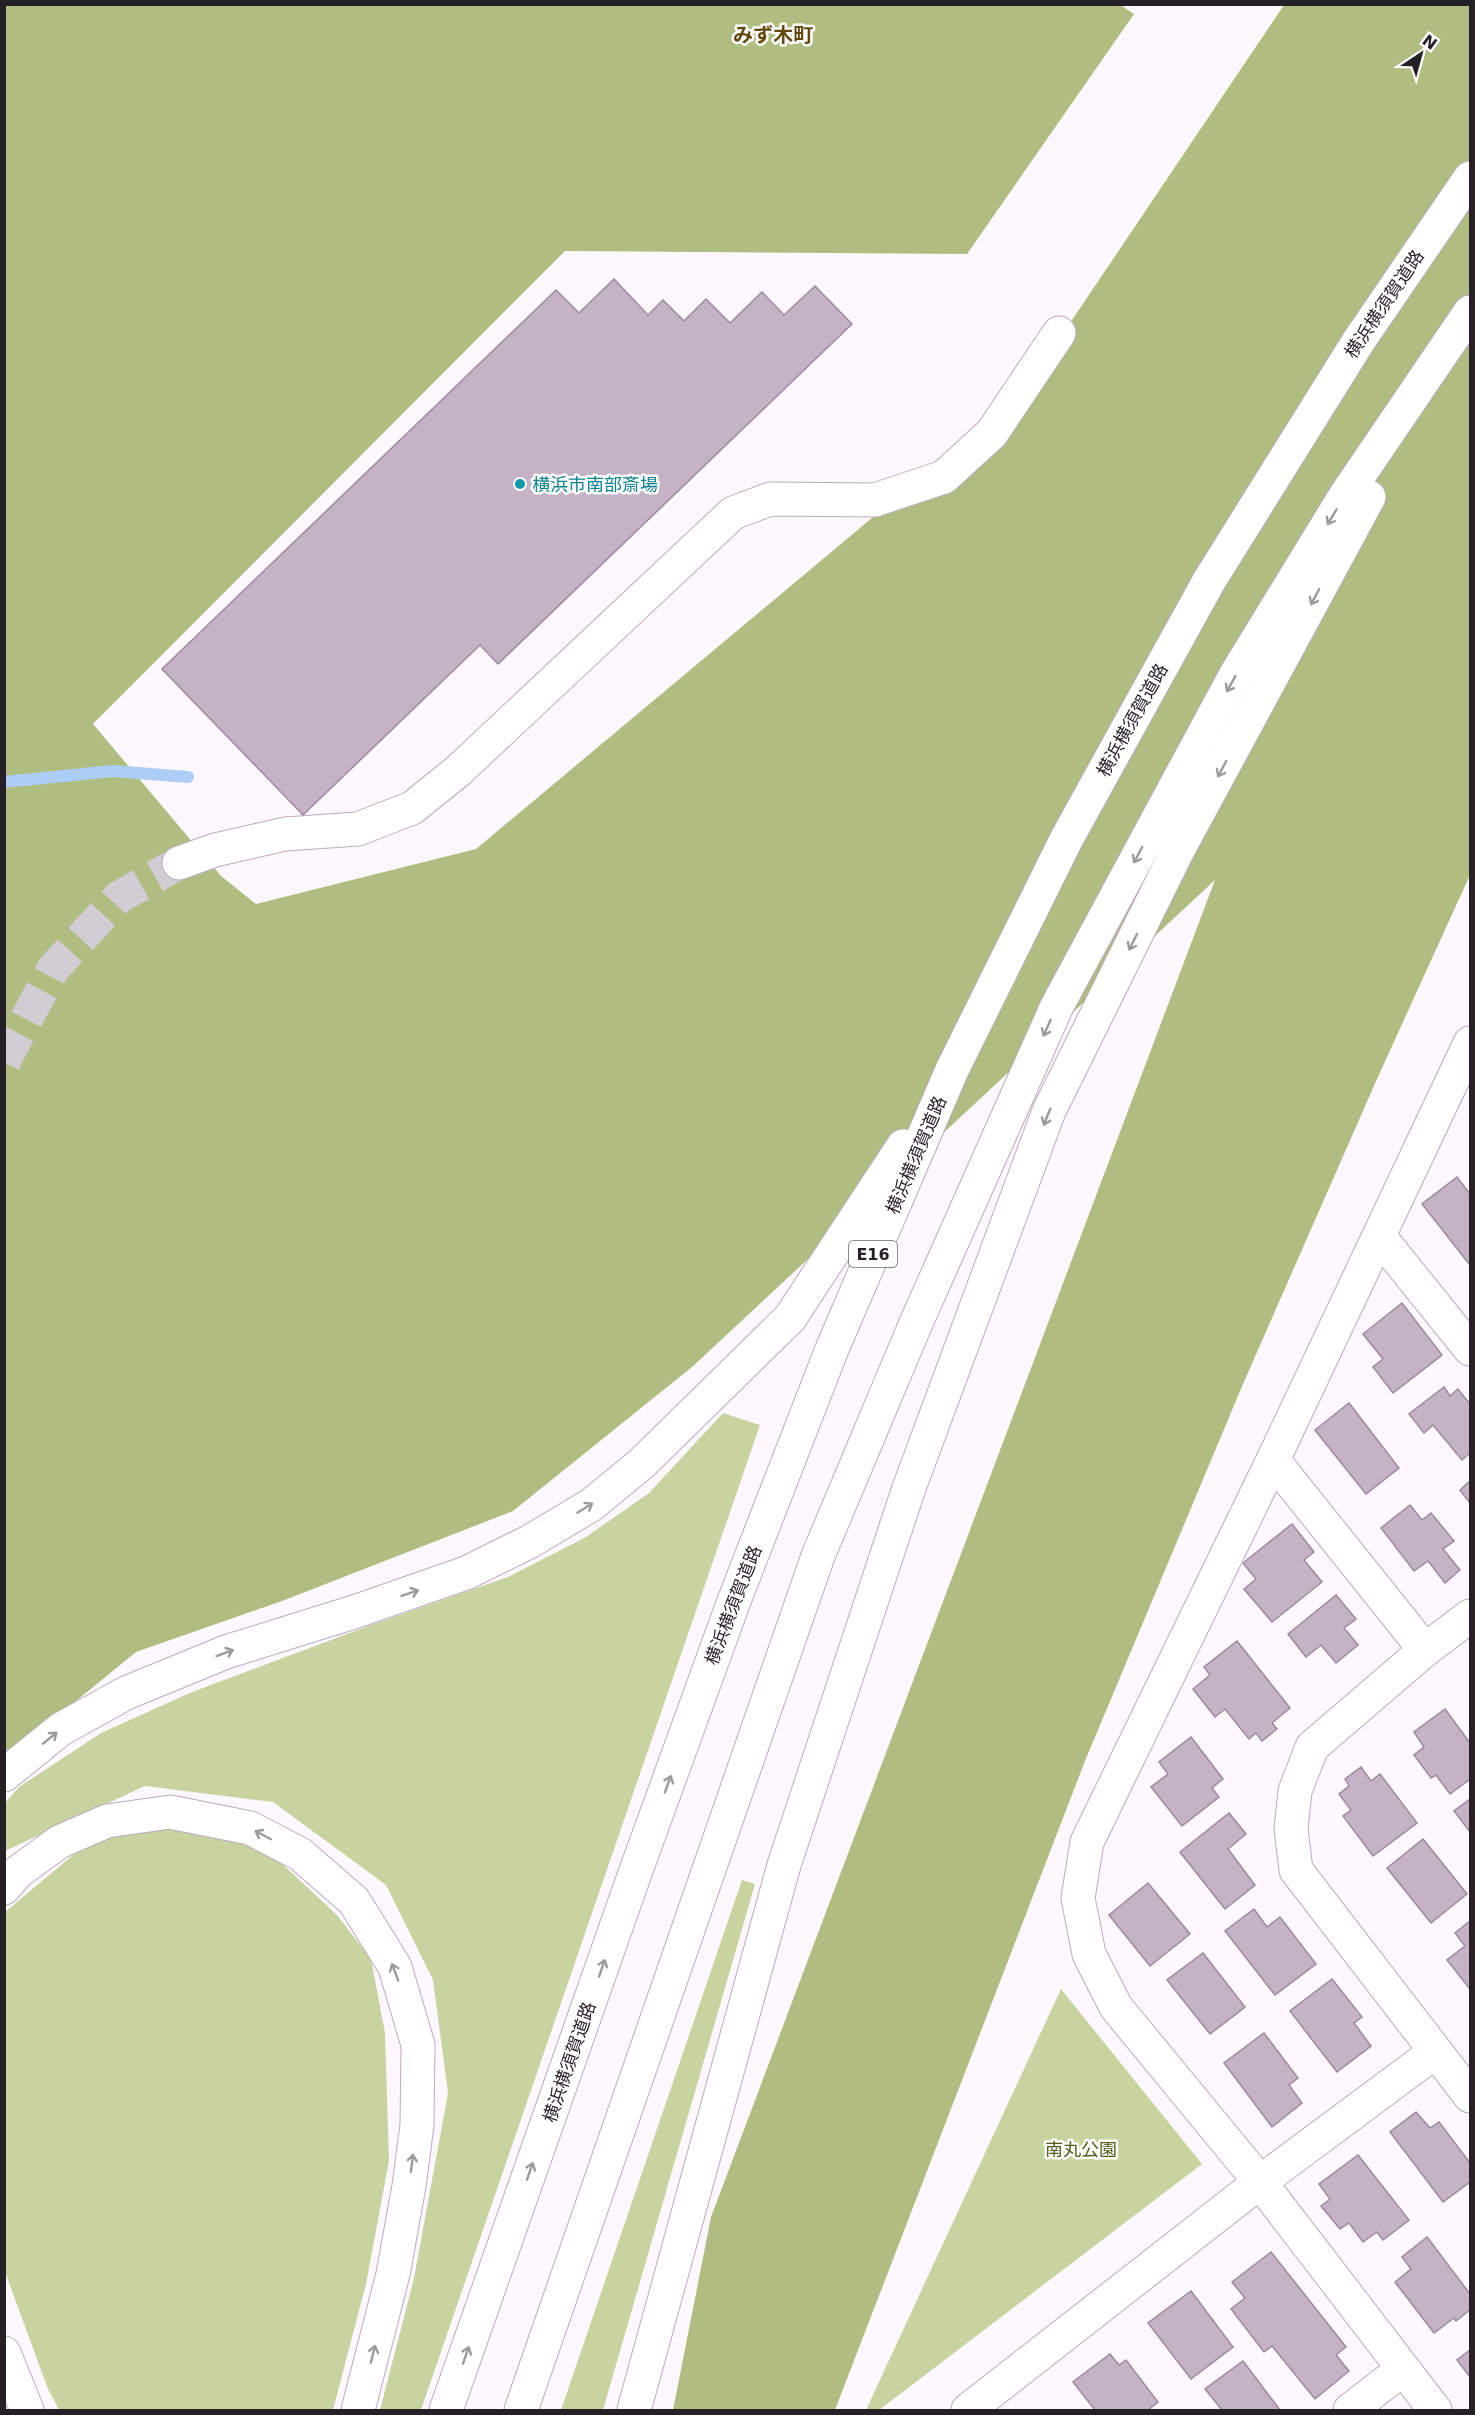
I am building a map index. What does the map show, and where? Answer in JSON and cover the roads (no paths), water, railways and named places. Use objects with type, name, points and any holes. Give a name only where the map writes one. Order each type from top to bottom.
[{"type":"main road","name":"横浜横須賀道路","points":[[447,2410],[634,1876],[734,1601],[832,1349],[952,1070],[1067,838],[1209,581],[1358,342],[1470,178]]},
{"type":"main road","points":[[521,2410],[819,1556],[916,1323],[1052,1017],[1236,674],[1345,496],[1466,318]]},
{"type":"main road","points":[[634,2410],[784,1865],[909,1488],[1049,1111],[1177,852],[1466,318]]},
{"type":"main road","points":[[179,862],[234,845],[285,834],[358,829],[412,808],[459,771],[733,513],[770,499],[875,500],[944,477],[992,433],[1059,333]]},
{"type":"main road","points":[[1435,2410],[1260,2182],[1116,2007],[1089,1954],[1078,1898],[1087,1842],[1273,1460],[1470,1043]]},
{"type":"main road","points":[[4,1775],[61,1729],[126,1693],[226,1652],[466,1574],[529,1542],[591,1505],[640,1464],[790,1317],[952,1070]]},
{"type":"main road","points":[[1379,1236],[1470,1349]]},
{"type":"main road","points":[[1273,1460],[1425,1650]]},
{"type":"main road","points":[[1470,1616],[1425,1650],[1312,1747],[1295,1791],[1291,1829],[1296,1870],[1470,2096]]},
{"type":"main road","points":[[4,1888],[18,1872],[59,1842],[108,1821],[170,1812],[250,1828],[300,1854],[354,1901],[395,1967],[418,2045],[417,2125],[409,2186],[393,2274],[358,2410]]},
{"type":"main road","points":[[968,2410],[1260,2182],[1435,2052]]},
{"type":"main road","points":[[4,2353],[27,2410]]},
{"type":"main road","points":[[1350,2410],[1403,2369]]},
{"type":"waterway","points":[[4,782],[113,771],[188,777]]},
{"type":"tunnel","points":[[4,1063],[53,969],[119,897],[179,863]]},
{"type":"place","name":"横浜市南部斎場","points":[[520,484]]},
{"type":"district","name":"みず木町","points":[[773,35]]},
{"type":"park label","name":"南丸公園","points":[[1081,2149]]}]
